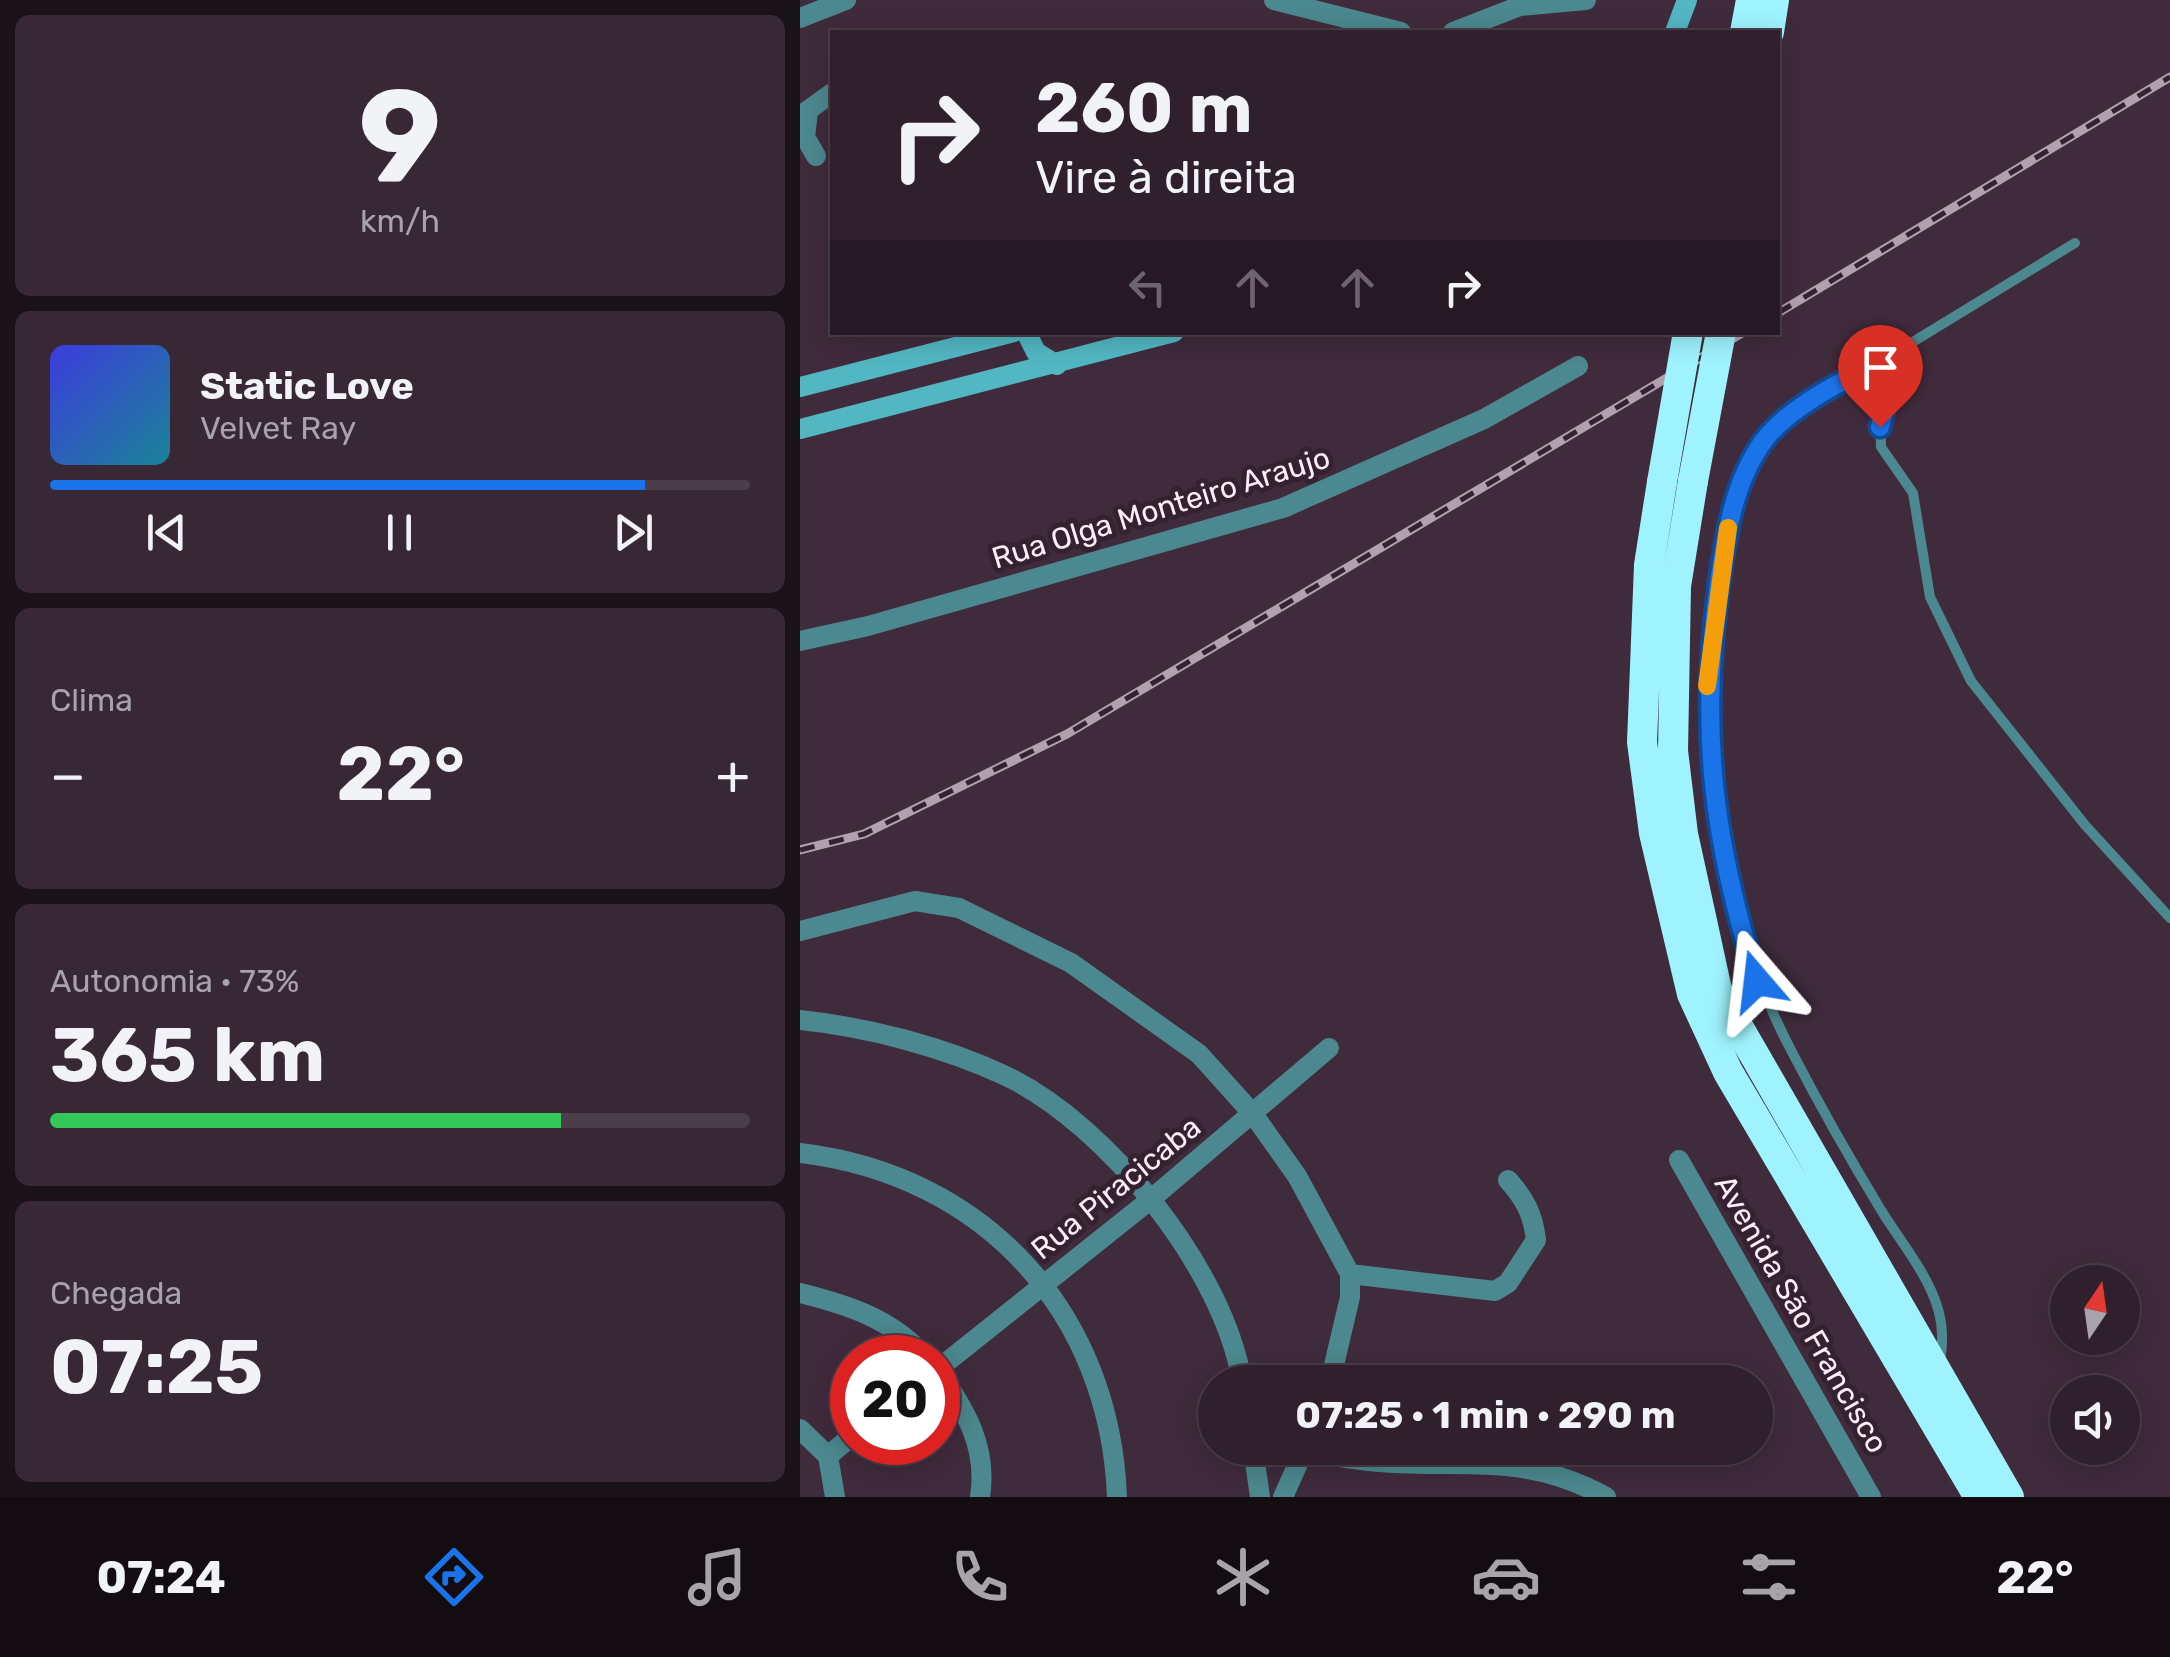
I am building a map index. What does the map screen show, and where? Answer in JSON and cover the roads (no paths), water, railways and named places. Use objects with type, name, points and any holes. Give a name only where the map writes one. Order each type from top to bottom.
[{"type":"highway","points":[[1744,30],[1750,0]]},
{"type":"highway","points":[[1769,30],[1774,0]]},
{"type":"highway","points":[[1687,335],[1648,565],[1642,742],[1654,833],[1692,994],[1728,1072],[1980,1497]]},
{"type":"highway","points":[[1720,335],[1676,586],[1673,751],[1682,834],[1717,990],[2009,1497]]},
{"type":"main road","points":[[1675,30],[1687,0]]},
{"type":"main road","points":[[800,387],[1002,335]]},
{"type":"main road","points":[[1028,335],[1036,352],[1057,365]]},
{"type":"main road","points":[[800,430],[1163,335]]},
{"type":"street","points":[[801,20],[846,0]]},
{"type":"street","points":[[1274,0],[1394,30]]},
{"type":"street","points":[[1458,30],[1538,1],[1558,6],[1586,0]]},
{"type":"street","points":[[816,156],[805,137],[804,114],[830,94]]},
{"type":"street","name":"Rua Olga Monteiro Araujo","points":[[800,640],[923,611],[1284,508],[1484,419],[1578,366]]},
{"type":"street","points":[[800,931],[915,901],[959,908],[1071,963],[1199,1054],[1253,1114],[1297,1176],[1350,1274],[1350,1296],[1334,1365]]},
{"type":"street","points":[[800,1020],[896,1039],[1008,1077],[1048,1103],[1104,1150],[1185,1246],[1219,1310],[1237,1365]]},
{"type":"street","name":"Rua Piracicaba","points":[[960,1353],[1150,1200],[1329,1048]]},
{"type":"street","points":[[800,1153],[857,1165],[943,1200],[988,1228],[1046,1285],[1084,1346],[1098,1387],[1115,1454],[1117,1497]]},
{"type":"street","name":"Avenida São Francisco","points":[[1679,1160],[1870,1497]]},
{"type":"street","points":[[1350,1274],[1496,1291],[1508,1282],[1536,1240],[1524,1197],[1508,1180]]},
{"type":"street","points":[[800,1293],[866,1312],[902,1335]]},
{"type":"street","points":[[960,1402],[971,1418],[983,1479],[980,1497]]},
{"type":"street","points":[[800,1429],[828,1456],[835,1497]]},
{"type":"street","points":[[1255,1465],[1260,1497]]},
{"type":"street","points":[[1283,1497],[1297,1465]]},
{"type":"street","points":[[1458,1465],[1536,1468],[1571,1478],[1606,1497]]},
{"type":"lane","points":[[1938,1377],[1941,1324],[1929,1288],[1854,1167],[1757,981],[1736,914],[1718,826],[1707,682],[1725,544],[1748,466],[1766,438],[1792,414],[2074,243]]},
{"type":"lane","points":[[1898,351],[1880,409],[1881,446],[1912,493],[1930,596],[1946,630],[1971,681],[2044,776],[2170,918]]},
{"type":"railway","points":[[1780,312],[2170,77]]},
{"type":"railway","points":[[800,850],[864,834],[1067,734],[1739,335]]}]
